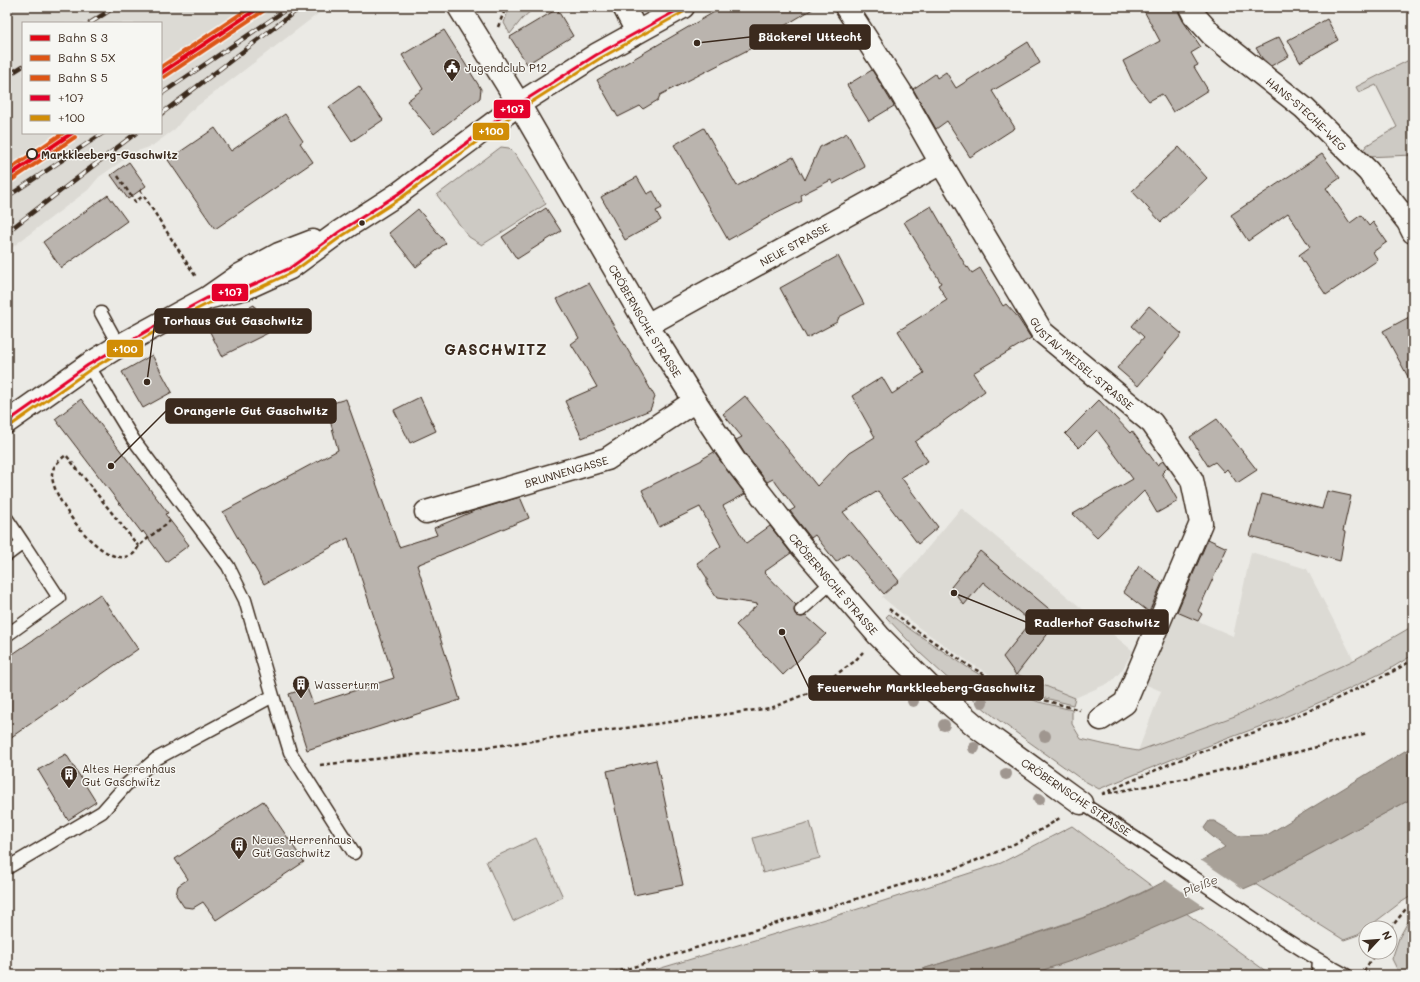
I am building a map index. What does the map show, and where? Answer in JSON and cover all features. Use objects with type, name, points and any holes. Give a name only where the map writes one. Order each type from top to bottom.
[{"type":"street","name":"CRÖBERNSCHE STRASSE","points":[[459,7],[519,104],[694,401],[735,461],[802,547],[879,636],[931,688],[978,728],[1089,799]]},
{"type":"street","points":[[624,7],[638,32]]},
{"type":"street","points":[[7,422],[88,365],[119,346],[207,298],[240,275],[279,254],[339,232],[398,194],[519,104],[596,55],[683,7]]},
{"type":"street","name":"GUSTAV-MEISEL-STRASSE","points":[[846,7],[900,91],[941,163],[1042,332],[1152,423],[1192,480],[1201,523],[1125,702],[1101,719]]},
{"type":"street","name":"HANS-STECHE-WEG","points":[[1190,7],[1194,15],[1212,36],[1304,108],[1368,171],[1408,222],[1413,232]]},
{"type":"street","name":"NEUE STRASSE","points":[[648,325],[941,163]]},
{"type":"street","name":"BRUNNENGASSE","points":[[426,512],[607,459],[694,401]]},
{"type":"lane","points":[[101,313],[119,346]]},
{"type":"lane","points":[[88,365],[133,439],[228,566],[245,600],[290,752],[354,853]]},
{"type":"lane","points":[[7,519],[59,598],[7,635]]},
{"type":"lane","points":[[7,555],[23,543]]},
{"type":"lane","points":[[801,610],[832,582]]},
{"type":"lane","points":[[7,868],[102,812],[126,785],[156,759],[273,696]]},
{"type":"lane","name":"CRÖBERNSCHE STRASSE","points":[[1089,799],[1124,830],[1284,939],[1346,975]]},
{"type":"lane","points":[[1318,975],[1319,960]]},
{"type":"path","points":[[118,176],[135,202],[143,196]]},
{"type":"path","points":[[140,190],[193,272],[207,298]]},
{"type":"path","points":[[139,547],[66,455],[56,464],[52,473],[53,482],[70,514],[87,537],[100,548],[112,555],[123,557],[133,554],[139,547],[185,508]]},
{"type":"path","points":[[884,605],[916,630],[971,667],[1008,688],[1040,699],[1072,707],[1101,719]]},
{"type":"path","points":[[300,767],[488,747],[771,708],[813,691],[855,661],[879,636]]},
{"type":"path","points":[[607,975],[954,869],[998,852],[1024,839],[1089,799],[1174,762],[1282,722],[1334,700],[1390,673],[1413,660]]},
{"type":"path","points":[[1089,799],[1292,754],[1367,733]]},
{"type":"path","points":[[1397,920],[1405,910],[1413,906]]},
{"type":"path","points":[[1362,975],[1371,960]]},
{"type":"shaded area","points":[[7,7],[334,7],[329,11],[319,13],[188,113],[175,129],[152,146],[135,152],[99,177],[88,190],[7,251]]},
{"type":"shaded area","points":[[509,7],[535,7],[522,19],[510,34],[504,23]]},
{"type":"shaded area","points":[[1413,58],[1413,155],[1365,157],[1361,153],[1367,145],[1397,127],[1376,85],[1359,93],[1356,87]]},
{"type":"shaded area","points":[[501,147],[509,148],[516,155],[546,204],[482,245],[469,237],[437,195]]},
{"type":"shaded area","points":[[961,508],[1133,651],[1122,670],[1111,682],[1075,698],[1017,674],[1009,686],[972,664],[918,627],[882,597],[910,569]]},
{"type":"shaded area","points":[[1251,552],[1307,569],[1354,660],[1235,716],[1138,751],[1161,691],[1142,683],[1175,611],[1233,636]]},
{"type":"shaded area","points":[[889,614],[970,669],[1006,690],[1039,702],[1072,710],[1072,724],[1081,739],[1138,751],[1235,716],[1354,660],[1413,626],[1413,655],[1388,670],[1332,697],[1280,719],[1173,759],[1099,789],[1081,779],[997,719],[955,685],[920,653],[886,617]]},
{"type":"shaded area","points":[[1016,674],[1075,698],[1073,705],[1041,697],[1009,686]]},
{"type":"shaded area","points":[[1413,798],[1413,895],[1378,920],[1358,920],[1358,935],[1344,940],[1255,884]]},
{"type":"shaded area","points":[[810,822],[820,858],[763,873],[753,838]]},
{"type":"shaded area","points":[[1072,826],[1153,887],[1108,909],[904,975],[638,975],[868,906],[1001,863]]},
{"type":"shaded area","points":[[536,838],[563,897],[513,921],[486,861]]},
{"type":"shaded area","points":[[1186,913],[1267,972],[1265,975],[1028,975],[1108,946]]},
{"type":"shaded area","points":[[1413,916],[1413,975],[1400,975],[1392,960],[1398,960],[1398,941],[1410,918]]},
{"type":"water","name":"Pleiße","points":[[1413,746],[1413,798],[1255,884],[1135,936],[1071,961],[1028,975],[904,975],[1031,936],[1122,903],[1167,880],[1225,847],[1204,828],[1209,821],[1214,821],[1239,836],[1267,835]]},
{"type":"pier","points":[[1199,859],[1245,890],[1205,907],[1164,879]]},
{"type":"building","points":[[723,7],[816,7],[774,32],[775,36],[660,95],[658,100],[643,109],[640,106],[618,117],[597,80]]},
{"type":"building","points":[[1142,7],[1176,7],[1183,21],[1201,47],[1191,53],[1198,65],[1194,67],[1208,90],[1173,112],[1162,94],[1149,101],[1132,80],[1123,61],[1160,41]]},
{"type":"building","points":[[557,9],[573,36],[527,64],[510,37]]},
{"type":"building","points":[[1327,19],[1338,40],[1300,62],[1288,40]]},
{"type":"building","name":"Jugendclub P12","points":[[444,30],[481,89],[480,98],[434,134],[407,101],[423,89],[402,55]]},
{"type":"building","points":[[1279,37],[1289,56],[1271,66],[1262,58],[1256,48]]},
{"type":"building","points":[[1028,42],[1040,63],[992,91],[1015,128],[970,157],[947,121],[936,129],[913,89],[935,74],[937,78],[946,72],[956,88]]},
{"type":"building","points":[[872,70],[894,106],[869,121],[847,85]]},
{"type":"building","points":[[359,86],[383,120],[352,141],[329,107]]},
{"type":"building","points":[[285,114],[303,141],[300,143],[313,162],[215,229],[168,160],[215,128],[231,151]]},
{"type":"building","points":[[704,128],[737,186],[793,157],[805,180],[820,147],[847,133],[865,167],[833,184],[831,180],[801,195],[802,201],[728,240],[674,145]]},
{"type":"building","points":[[1179,147],[1207,178],[1161,222],[1132,191]]},
{"type":"building","points":[[1322,154],[1340,178],[1326,188],[1350,223],[1361,215],[1369,226],[1373,222],[1387,242],[1373,252],[1378,260],[1326,295],[1299,255],[1310,247],[1288,213],[1248,241],[1231,215]]},
{"type":"building","points":[[129,162],[146,186],[128,199],[111,175]]},
{"type":"building","points":[[637,177],[647,194],[653,191],[662,208],[656,211],[661,220],[625,240],[601,197]]},
{"type":"building","points":[[108,195],[127,221],[61,268],[43,242]]},
{"type":"building","points":[[931,206],[967,268],[968,267],[972,273],[980,268],[1003,306],[1006,304],[1016,315],[1031,338],[973,373],[985,391],[915,442],[928,461],[901,477],[938,527],[918,544],[878,491],[843,512],[899,581],[884,594],[848,553],[836,562],[815,535],[811,538],[790,511],[795,508],[773,479],[767,482],[745,454],[736,440],[742,437],[723,414],[745,396],[817,486],[849,453],[875,437],[852,396],[882,377],[892,394],[924,373],[898,331],[947,300],[938,285],[941,283],[904,222]]},
{"type":"building","points":[[546,208],[561,231],[517,259],[502,237]]},
{"type":"building","points":[[418,209],[446,243],[416,267],[389,233]]},
{"type":"building","points":[[838,256],[864,304],[839,317],[837,322],[807,338],[780,288]]},
{"type":"building","points":[[589,283],[655,397],[650,410],[582,438],[565,401],[597,387],[571,344],[579,338],[557,299]]},
{"type":"building","points":[[254,305],[268,333],[222,356],[208,328]]},
{"type":"building","points":[[1149,306],[1182,334],[1138,386],[1117,368],[1144,337],[1132,326]]},
{"type":"building","points":[[1413,315],[1413,386],[1383,331]]},
{"type":"building","points":[[152,355],[172,392],[143,408],[122,372]]},
{"type":"building","points":[[420,397],[436,431],[410,443],[394,410]]},
{"type":"building","points":[[81,399],[168,513],[165,514],[189,545],[166,562],[55,419]]},
{"type":"building","points":[[346,399],[399,547],[437,535],[434,528],[474,511],[520,497],[529,518],[417,565],[460,700],[307,750],[289,694],[307,688],[313,704],[394,678],[348,538],[264,584],[223,512],[338,450],[326,405]]},
{"type":"building","points":[[1099,400],[1130,433],[1132,431],[1157,465],[1163,461],[1168,467],[1162,473],[1178,501],[1157,513],[1144,491],[1097,537],[1073,514],[1133,479],[1097,430],[1079,448],[1065,434]]},
{"type":"building","points":[[1217,419],[1257,470],[1237,483],[1227,469],[1224,472],[1215,462],[1208,466],[1190,437]]},
{"type":"building","points":[[714,452],[745,494],[723,506],[746,543],[770,526],[791,553],[764,572],[796,605],[794,611],[796,615],[802,617],[806,616],[826,634],[783,675],[736,625],[758,604],[717,598],[707,584],[707,578],[697,563],[721,546],[700,507],[659,527],[642,490],[702,460]]},
{"type":"building","points":[[1327,491],[1351,496],[1343,531],[1345,532],[1340,561],[1250,536],[1262,494],[1322,509]]},
{"type":"building","points":[[1208,539],[1227,548],[1198,611],[1202,614],[1198,621],[1177,612]]},
{"type":"building","points":[[980,551],[1060,618],[1016,675],[1003,657],[1031,622],[983,582],[964,605],[951,587]]},
{"type":"building","points":[[1139,566],[1162,583],[1149,612],[1123,592]]},
{"type":"building","points":[[100,594],[138,649],[7,740],[7,658]]},
{"type":"building","name":"Altes Herrenhaus Gut Gaschwitz","points":[[66,754],[96,802],[68,820],[38,770]]},
{"type":"building","points":[[656,760],[683,885],[634,895],[607,771]]},
{"type":"building","name":"Neues Herrenhaus Gut Gaschwitz","points":[[263,801],[304,862],[216,920],[203,902],[193,908],[184,907],[176,895],[178,886],[188,879],[175,859]]},
{"type":"railway","points":[[92,22],[115,7]]},
{"type":"railway","points":[[162,93],[290,7]]},
{"type":"railway","points":[[162,113],[301,7]]},
{"type":"railway","points":[[7,76],[22,67]]},
{"type":"railway","points":[[7,197],[102,134]]},
{"type":"railway","points":[[7,232],[135,134]]},
{"type":"transit line","points":[[162,66],[251,7]]},
{"type":"transit line","points":[[162,72],[260,7]]},
{"type":"transit line","name":"+107","points":[[7,422],[88,365],[166,320],[207,298],[246,288],[290,268],[339,232],[398,194],[519,104],[596,55],[683,7]]},
{"type":"transit line","points":[[164,77],[263,11]]},
{"type":"transit line","name":"+100","points":[[10,426],[91,369],[168,324],[209,303],[248,293],[293,272],[342,236],[401,198],[522,108],[599,59],[685,11]]},
{"type":"transit line","points":[[7,171],[62,134]]},
{"type":"transit line","points":[[7,177],[71,134]]},
{"type":"transit line","points":[[10,181],[75,137]]},
{"type":"place","name":"Bäckerei Uttecht","points":[[697,43]]},
{"type":"place","name":"Jugendclub P12","points":[[452,82]]},
{"type":"place","name":"Markkleeberg-Gaschwitz","points":[[32,154]]},
{"type":"place","name":"Torhaus Gut Gaschwitz","points":[[147,382]]},
{"type":"place","name":"Orangerie Gut Gaschwitz","points":[[111,466]]},
{"type":"place","name":"Radlerhof Gaschwitz","points":[[954,593]]},
{"type":"place","name":"Feuerwehr Markkleeberg-Gaschwitz","points":[[782,632]]},
{"type":"place","name":"Wasserturm","points":[[301,699]]},
{"type":"place","name":"Altes Herrenhaus Gut Gaschwitz","points":[[69,789]]},
{"type":"place","name":"Neues Herrenhaus Gut Gaschwitz","points":[[239,860]]},
{"type":"district","name":"GASCHWITZ","points":[[496,349]]}]
